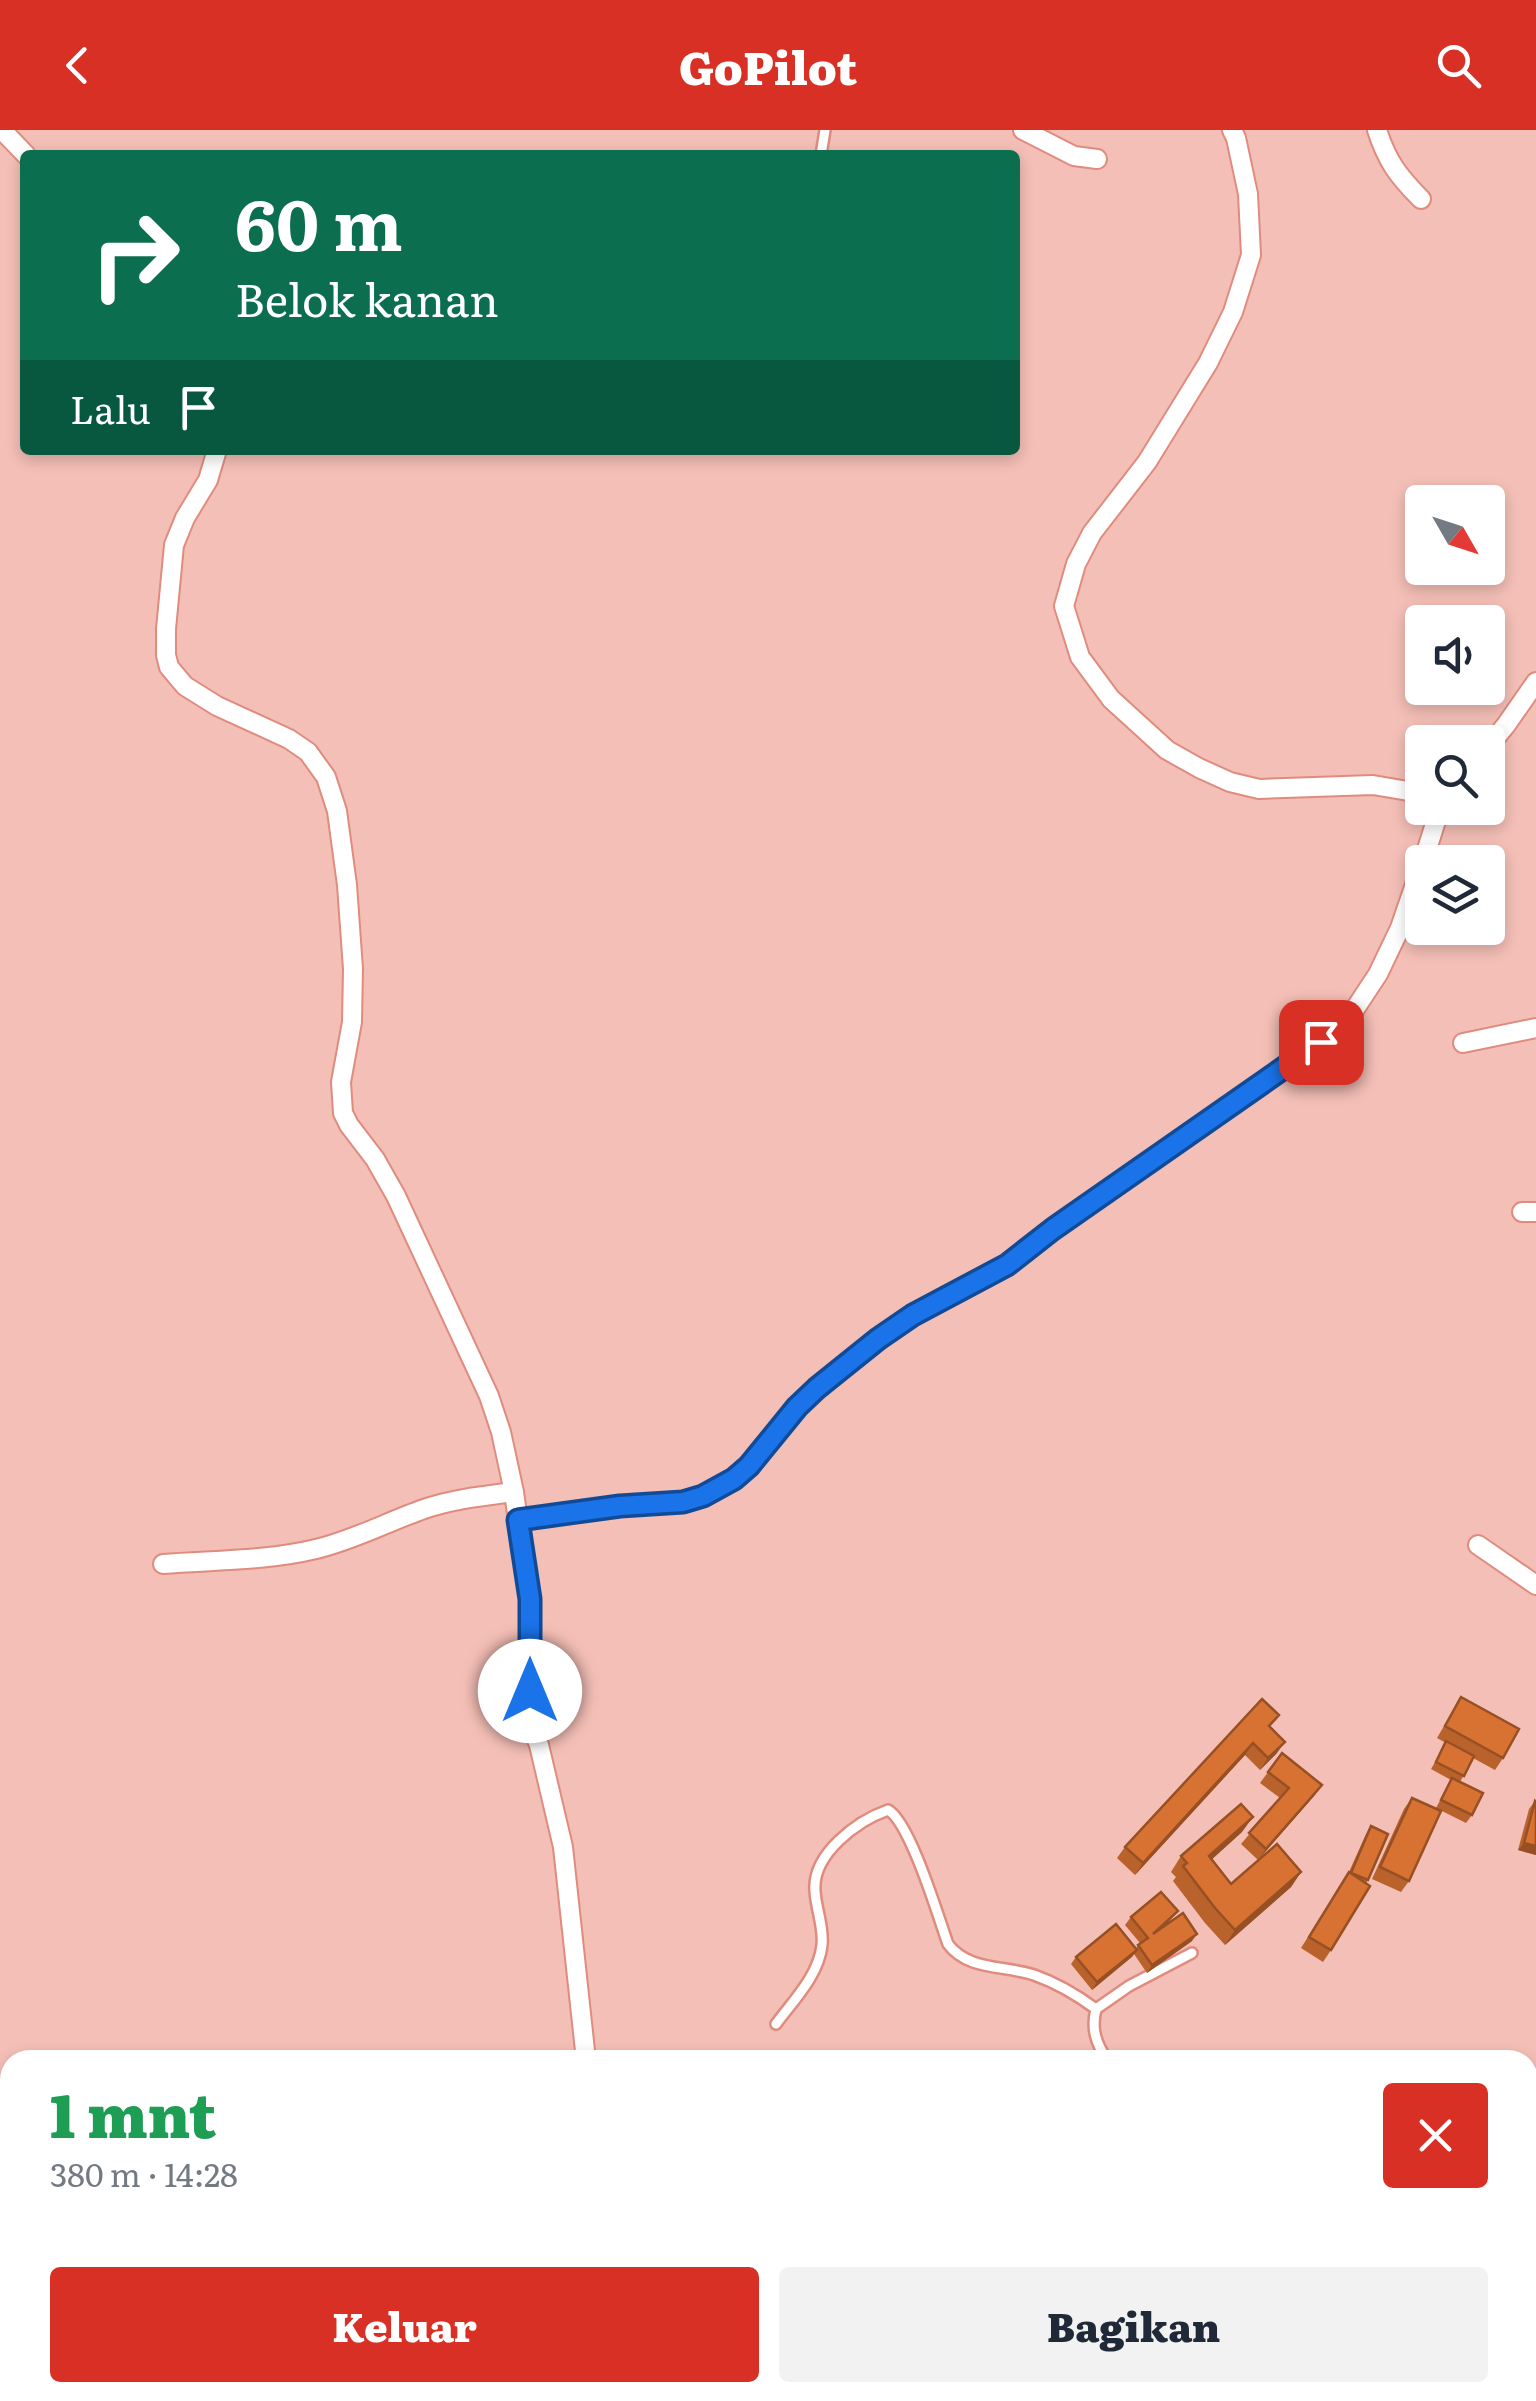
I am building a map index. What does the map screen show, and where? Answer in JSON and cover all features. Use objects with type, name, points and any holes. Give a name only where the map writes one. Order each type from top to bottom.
[{"type":"street","points":[[2,130],[21,150]]},
{"type":"street","points":[[1023,130],[1074,156],[1097,158]]},
{"type":"street","points":[[1232,130],[1248,194],[1251,255],[1233,312],[1208,363],[1147,462],[1092,532],[1076,564],[1064,606],[1080,657],[1111,699],[1167,750],[1199,768],[1259,789],[1373,785],[1405,790]]},
{"type":"street","points":[[1377,130],[1385,155],[1399,177],[1421,199]]},
{"type":"street","points":[[216,455],[208,480],[174,544],[166,629],[169,668],[185,686],[217,706],[299,745],[326,777],[339,826],[352,937],[354,992],[341,1082],[343,1112],[396,1196],[488,1396],[500,1432],[514,1492],[530,1599],[531,1724],[564,1846],[585,2050]]},
{"type":"street","points":[[1505,727],[1536,682]]},
{"type":"street","points":[[518,1520],[683,1502],[734,1479],[758,1457],[797,1407],[878,1339],[913,1315],[1007,1265],[1345,1024],[1378,974],[1405,914]]},
{"type":"street","points":[[1463,1044],[1536,1028]]},
{"type":"street","points":[[164,1564],[272,1557],[316,1549],[446,1503],[514,1492]]},
{"type":"street","points":[[1478,1544],[1536,1585]]},
{"type":"lane","points":[[776,2024],[806,1984],[821,1950],[814,1884],[820,1865],[840,1841],[888,1810],[898,1817],[954,1952],[965,1960],[1054,1983],[1096,2009]]},
{"type":"lane","points":[[1101,2050],[1093,2027],[1096,2009],[1129,1986],[1192,1953]]},
{"type":"building","points":[[1461,1697],[1519,1729],[1503,1758],[1445,1726]]},
{"type":"building","points":[[1262,1699],[1279,1715],[1269,1726],[1285,1742],[1268,1758],[1253,1743],[1143,1863],[1125,1847]]},
{"type":"building","points":[[1446,1741],[1474,1756],[1464,1776],[1436,1762]]},
{"type":"building","points":[[1282,1753],[1322,1785],[1266,1849],[1249,1833],[1289,1788],[1268,1772]]},
{"type":"building","points":[[1452,1778],[1483,1793],[1472,1815],[1441,1800]]},
{"type":"building","points":[[1412,1798],[1441,1811],[1409,1881],[1380,1867]]},
{"type":"building","points":[[1536,1802],[1536,1846],[1524,1843]]},
{"type":"building","points":[[1241,1804],[1253,1817],[1209,1856],[1231,1884],[1277,1844],[1301,1872],[1235,1930],[1183,1866],[1187,1863],[1181,1856]]},
{"type":"building","points":[[1371,1826],[1388,1834],[1368,1880],[1351,1873]]},
{"type":"building","points":[[1349,1872],[1370,1886],[1331,1950],[1309,1937]]},
{"type":"building","points":[[1161,1892],[1178,1911],[1153,1934],[1183,1913],[1197,1934],[1152,1965],[1138,1945],[1148,1938],[1131,1917]]},
{"type":"building","points":[[1116,1924],[1137,1950],[1097,1982],[1076,1957]]},
{"type":"route","points":[[530,1691],[530,1599],[518,1520],[683,1502],[734,1479],[766,1448],[797,1407],[878,1339],[913,1315],[1007,1265],[1321,1042]]}]
